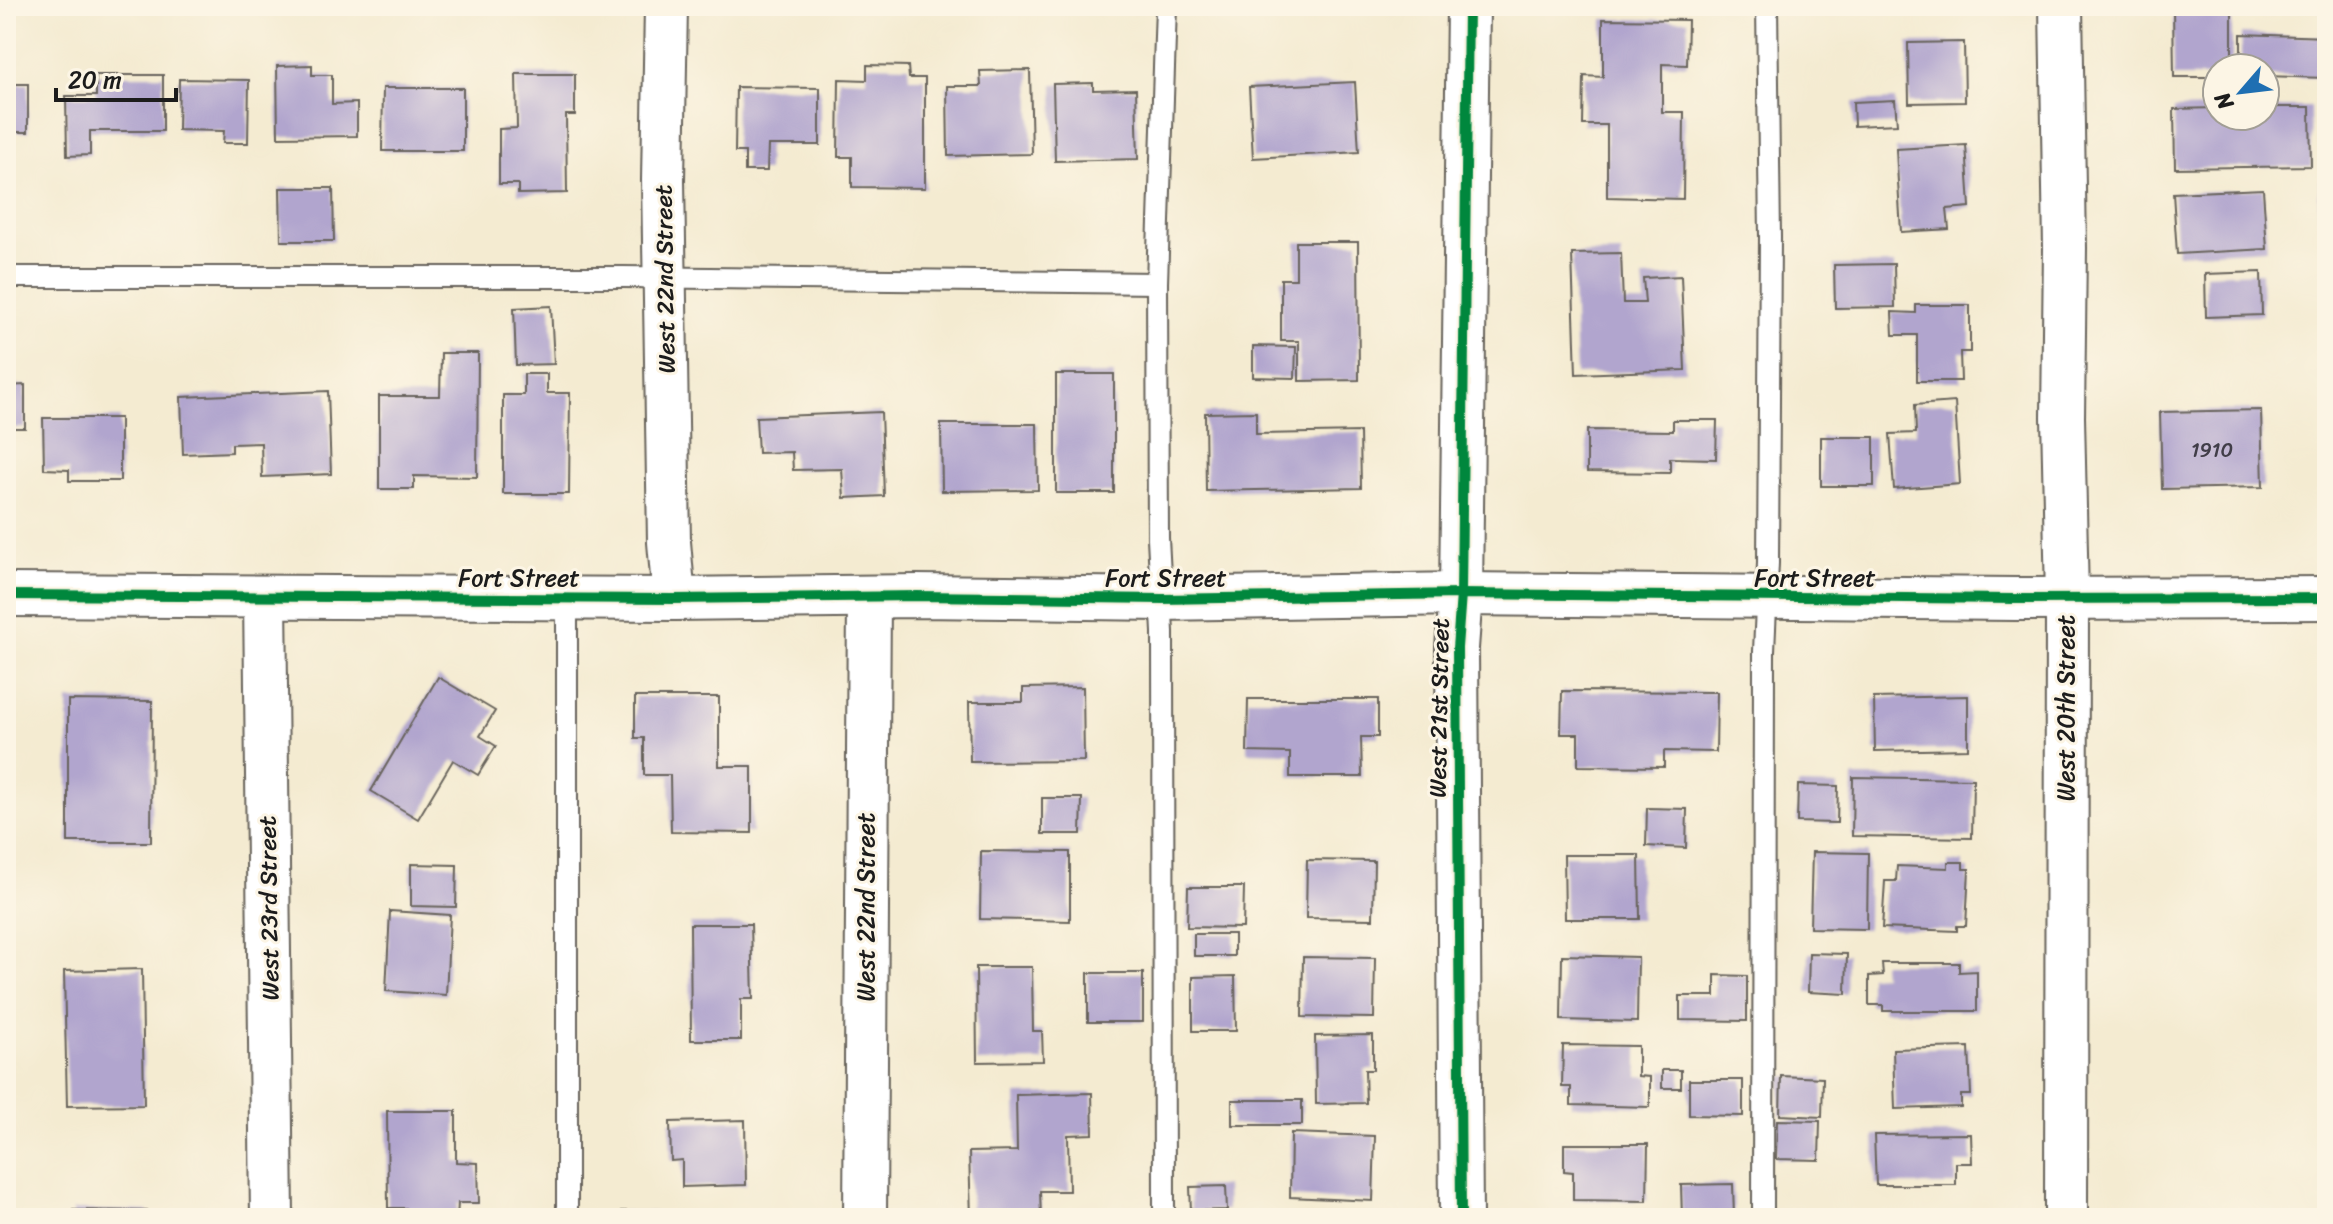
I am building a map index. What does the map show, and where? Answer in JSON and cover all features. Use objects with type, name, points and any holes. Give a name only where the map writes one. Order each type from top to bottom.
[{"type":"street","name":"West 22nd Street","points":[[666,6],[663,180],[669,542],[674,599]]},
{"type":"street","name":"West 21st Street","points":[[1461,1218],[1457,648],[1461,594],[1468,6]]},
{"type":"street","name":"West 20th Street","points":[[2061,6],[2067,598],[2066,1218]]},
{"type":"street","name":"Fort Street","points":[[6,595],[674,599],[1162,599],[1461,594],[2327,598]]},
{"type":"street","name":"West 23rd Street","points":[[265,597],[272,1218]]},
{"type":"street","name":"West 22nd Street","points":[[865,1218],[869,597]]},
{"type":"lane","points":[[1164,1218],[1162,599],[1158,538],[1157,283],[1166,6]]},
{"type":"lane","points":[[1763,1218],[1764,651],[1770,237],[1767,6]]},
{"type":"lane","points":[[6,277],[665,278],[1157,283]]},
{"type":"lane","points":[[567,598],[567,1218]]},
{"type":"building","points":[[2173,6],[2232,6],[2232,52],[2201,52],[2201,77],[2174,77]]},
{"type":"building","points":[[1603,19],[1688,20],[1687,65],[1662,64],[1662,112],[1684,112],[1683,199],[1607,197],[1607,125],[1583,125],[1584,76],[1603,77]]},
{"type":"building","points":[[2241,34],[2327,37],[2327,78],[2281,77],[2281,52],[2241,52]]},
{"type":"building","points":[[1964,42],[1965,102],[1909,103],[1908,43]]},
{"type":"building","points":[[312,65],[312,75],[332,75],[332,104],[357,103],[357,136],[278,137],[277,66]]},
{"type":"building","points":[[867,65],[908,66],[909,78],[925,78],[925,188],[852,187],[852,157],[838,157],[839,79],[867,80]]},
{"type":"building","points":[[1030,70],[1032,154],[948,156],[947,86],[981,86],[980,71]]},
{"type":"building","points":[[516,74],[575,74],[575,115],[566,115],[567,193],[518,194],[518,184],[499,184],[499,129],[517,128]]},
{"type":"building","points":[[96,75],[163,75],[163,131],[90,131],[90,155],[67,156],[66,96],[96,96]]},
{"type":"building","points":[[179,79],[249,80],[248,143],[223,143],[224,131],[178,130]]},
{"type":"building","points":[[1355,82],[1359,152],[1253,158],[1249,87]]},
{"type":"building","points":[[1093,83],[1093,90],[1136,89],[1138,159],[1055,161],[1053,84]]},
{"type":"building","points":[[6,84],[28,84],[28,132],[6,132]]},
{"type":"building","points":[[736,87],[820,88],[820,145],[768,145],[767,171],[745,171],[745,152],[735,152]]},
{"type":"building","points":[[383,88],[463,88],[463,151],[382,151]]},
{"type":"building","points":[[1895,100],[1897,124],[1854,126],[1853,102]]},
{"type":"building","points":[[2281,107],[2310,107],[2311,166],[2175,168],[2174,109],[2201,108],[2201,132],[2281,132]]},
{"type":"building","points":[[1966,145],[1970,207],[1947,209],[1949,229],[1901,232],[1896,149]]},
{"type":"building","points":[[2319,180],[2327,180],[2327,218],[2318,218]]},
{"type":"building","points":[[280,188],[333,188],[334,241],[281,241]]},
{"type":"building","points":[[2263,189],[2267,249],[2177,254],[2173,193]]},
{"type":"building","points":[[1296,242],[1358,242],[1359,380],[1299,381],[1299,341],[1281,341],[1281,279],[1296,279]]},
{"type":"building","points":[[1621,253],[1623,303],[1645,303],[1643,278],[1681,276],[1685,370],[1576,374],[1572,254]]},
{"type":"building","points":[[1894,264],[1895,307],[1835,308],[1834,265]]},
{"type":"building","points":[[2261,272],[2262,315],[2206,317],[2205,274]]},
{"type":"building","points":[[1916,305],[1970,305],[1970,352],[1960,352],[1961,381],[1917,381],[1917,335],[1893,335],[1892,312],[1916,313]]},
{"type":"building","points":[[551,306],[554,364],[516,365],[514,308]]},
{"type":"building","points":[[1253,346],[1296,347],[1295,378],[1253,377]]},
{"type":"building","points":[[441,353],[478,353],[477,477],[414,476],[414,489],[379,489],[379,396],[440,396]]},
{"type":"building","points":[[524,374],[547,374],[547,393],[570,393],[569,494],[503,494],[503,395],[524,395]]},
{"type":"building","points":[[1056,374],[1114,374],[1114,493],[1056,493]]},
{"type":"building","points":[[25,385],[25,428],[6,428],[6,386]]},
{"type":"building","points":[[328,391],[331,474],[262,477],[261,443],[232,444],[232,452],[183,454],[181,397]]},
{"type":"building","points":[[1955,402],[1960,484],[1894,489],[1890,434],[1916,433],[1915,405]]},
{"type":"building","points":[[2261,410],[2263,487],[2162,489],[2160,412]]},
{"type":"building","points":[[881,412],[884,496],[844,498],[842,469],[793,470],[792,452],[758,453],[756,417]]},
{"type":"building","points":[[1256,412],[1256,434],[1360,432],[1361,488],[1206,491],[1205,413]]},
{"type":"building","points":[[43,418],[120,418],[120,481],[69,481],[69,470],[44,469]]},
{"type":"building","points":[[1673,420],[1717,420],[1716,459],[1670,458],[1670,473],[1587,472],[1587,430],[1673,431]]},
{"type":"building","points":[[941,424],[1037,424],[1038,490],[942,491]]},
{"type":"building","points":[[1821,437],[1874,437],[1874,486],[1821,486]]},
{"type":"building","points":[[438,677],[495,711],[480,736],[496,746],[478,775],[453,760],[418,819],[371,791]]},
{"type":"building","points":[[1083,687],[1084,761],[970,762],[969,702],[1023,702],[1023,688]]},
{"type":"building","points":[[1562,691],[1717,692],[1716,752],[1664,751],[1664,767],[1578,766],[1578,734],[1561,734]]},
{"type":"building","points":[[1968,696],[1968,749],[1875,751],[1874,698]]},
{"type":"building","points":[[635,697],[719,697],[719,766],[752,766],[752,833],[671,832],[670,775],[644,775],[644,738],[635,738]]},
{"type":"building","points":[[1248,699],[1378,699],[1378,737],[1361,737],[1362,777],[1290,777],[1290,753],[1247,752]]},
{"type":"building","points":[[68,700],[152,701],[151,842],[68,842]]},
{"type":"building","points":[[1853,777],[1973,779],[1972,838],[1852,836]]},
{"type":"building","points":[[1798,785],[1838,786],[1837,823],[1797,822]]},
{"type":"building","points":[[1042,798],[1082,798],[1081,834],[1042,834]]},
{"type":"building","points":[[1647,808],[1687,809],[1686,848],[1646,846]]},
{"type":"building","points":[[981,851],[1070,852],[1070,921],[980,919]]},
{"type":"building","points":[[1812,852],[1868,853],[1867,929],[1810,928]]},
{"type":"building","points":[[1564,855],[1639,855],[1640,919],[1565,919]]},
{"type":"building","points":[[1307,860],[1374,861],[1373,919],[1306,918]]},
{"type":"building","points":[[1948,862],[1963,862],[1963,869],[1969,869],[1966,926],[1957,926],[1957,931],[1882,928],[1885,881],[1896,881],[1897,866],[1948,868]]},
{"type":"building","points":[[411,864],[457,865],[456,907],[411,906]]},
{"type":"building","points":[[1188,887],[1244,887],[1243,928],[1187,927]]},
{"type":"building","points":[[390,911],[450,915],[446,995],[386,991]]},
{"type":"building","points":[[690,924],[751,924],[753,999],[741,999],[741,1040],[691,1040]]},
{"type":"building","points":[[1194,934],[1234,934],[1234,956],[1194,956]]},
{"type":"building","points":[[1809,953],[1847,954],[1846,994],[1808,992]]},
{"type":"building","points":[[1562,955],[1638,957],[1637,1022],[1561,1020]]},
{"type":"building","points":[[1303,957],[1375,958],[1374,1018],[1302,1017]]},
{"type":"building","points":[[1882,963],[1959,963],[1959,972],[1977,971],[1977,1011],[1883,1011],[1883,1005],[1869,1005],[1869,976],[1883,975]]},
{"type":"building","points":[[976,967],[1032,967],[1033,1031],[1042,1031],[1043,1061],[977,1062]]},
{"type":"building","points":[[142,969],[144,1105],[67,1106],[64,971]]},
{"type":"building","points":[[1088,973],[1143,973],[1143,1022],[1088,1022]]},
{"type":"building","points":[[1715,975],[1747,976],[1747,1021],[1680,1020],[1680,996],[1715,996]]},
{"type":"building","points":[[1235,976],[1236,1031],[1193,1031],[1193,977]]},
{"type":"building","points":[[1373,1035],[1373,1070],[1365,1070],[1366,1103],[1316,1104],[1315,1036]]},
{"type":"building","points":[[1563,1045],[1638,1046],[1638,1076],[1650,1077],[1650,1107],[1571,1105],[1571,1087],[1562,1087]]},
{"type":"building","points":[[1969,1047],[1971,1095],[1961,1095],[1961,1107],[1895,1109],[1893,1049]]},
{"type":"building","points":[[1662,1070],[1681,1070],[1681,1088],[1662,1088]]},
{"type":"building","points":[[1781,1076],[1823,1078],[1822,1117],[1780,1115]]},
{"type":"building","points":[[1689,1080],[1743,1080],[1743,1116],[1689,1115]]},
{"type":"building","points":[[1092,1093],[1093,1134],[1068,1135],[1069,1191],[1040,1191],[1041,1217],[971,1218],[969,1152],[1017,1151],[1016,1095]]},
{"type":"building","points":[[1232,1100],[1302,1100],[1302,1125],[1232,1125]]},
{"type":"building","points":[[387,1111],[456,1111],[456,1162],[478,1163],[479,1203],[458,1203],[457,1218],[406,1218],[406,1208],[388,1208]]},
{"type":"building","points":[[745,1120],[746,1185],[682,1187],[682,1160],[671,1161],[670,1122]]},
{"type":"building","points":[[1777,1120],[1820,1121],[1819,1160],[1776,1159]]},
{"type":"building","points":[[1291,1133],[1375,1136],[1373,1201],[1290,1197]]},
{"type":"building","points":[[1971,1134],[1972,1163],[1956,1163],[1956,1185],[1876,1185],[1874,1135]]},
{"type":"building","points":[[1564,1144],[1648,1144],[1647,1201],[1573,1200],[1573,1172],[1564,1171]]},
{"type":"building","points":[[1733,1184],[1734,1218],[1682,1218],[1681,1185]]},
{"type":"building","points":[[1226,1186],[1227,1210],[1191,1211],[1190,1187]]},
{"type":"building","points":[[73,1210],[148,1211],[148,1218],[73,1218]]},
{"type":"building","points":[[622,1211],[655,1212],[655,1218],[621,1218]]},
{"type":"cycle path","points":[[1461,1218],[1457,648],[1461,594],[1468,6]]},
{"type":"cycle path","points":[[6,595],[674,599],[917,596],[1162,599],[1461,594],[2015,599],[2327,598]]}]
